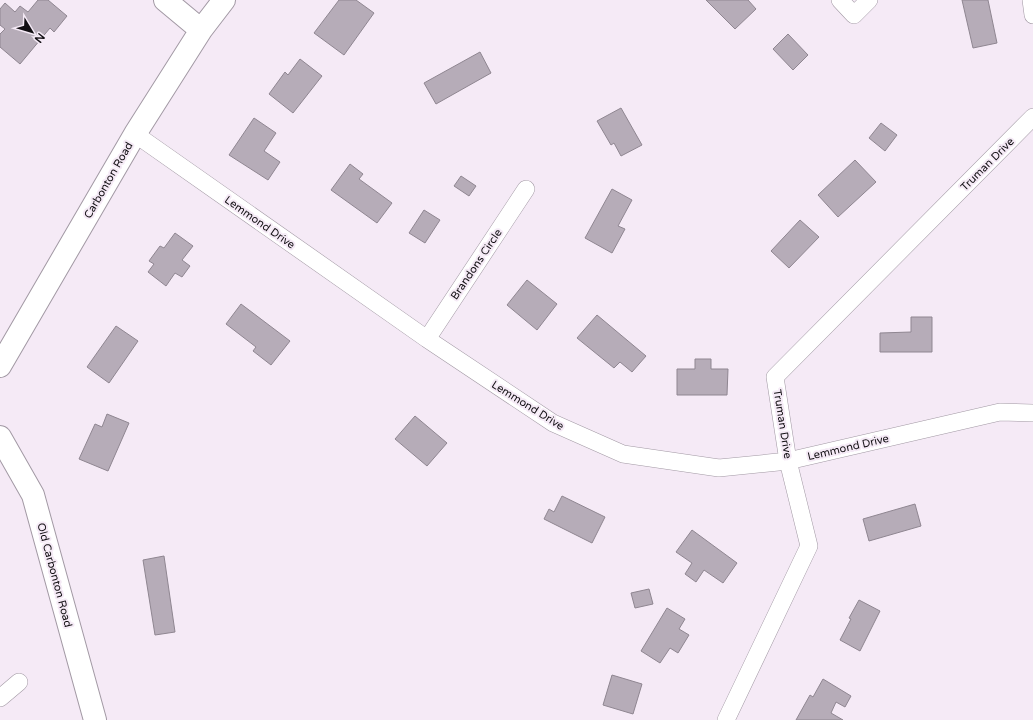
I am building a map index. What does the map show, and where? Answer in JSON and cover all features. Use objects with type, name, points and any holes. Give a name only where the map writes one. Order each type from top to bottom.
[{"type":"street","points":[[165,0],[201,30]]},
{"type":"street","name":"Carbonton Road","points":[[0,366],[135,134],[201,30],[224,0]]},
{"type":"street","points":[[840,0],[854,15],[869,0]]},
{"type":"street","points":[[1031,0],[1033,15]]},
{"type":"street","name":"Truman Drive","points":[[726,720],[809,546],[788,461],[775,376],[1033,117]]},
{"type":"street","name":"Lemmond Drive","points":[[135,134],[427,339],[553,423],[623,454],[719,468],[788,461],[1000,412],[1033,413]]},
{"type":"street","name":"Brandons Circle","points":[[427,339],[526,189]]},
{"type":"street","name":"Old Carbonton Road","points":[[0,437],[33,496],[95,720]]},
{"type":"street","points":[[0,698],[19,682]]},
{"type":"building","points":[[38,0],[48,0],[67,16],[54,32],[50,28],[20,64],[0,47],[0,34],[5,29],[0,25],[0,9],[5,3],[15,12],[20,6],[28,12]]},
{"type":"building","points":[[339,0],[356,0],[374,13],[344,55],[314,33]]},
{"type":"building","points":[[706,0],[748,0],[756,9],[735,29]]},
{"type":"building","points":[[962,0],[988,0],[997,43],[973,48]]},
{"type":"building","points":[[788,34],[808,55],[793,70],[773,49]]},
{"type":"building","points":[[480,52],[491,73],[436,104],[424,83]]},
{"type":"building","points":[[300,59],[322,76],[293,113],[269,94],[285,72],[288,75]]},
{"type":"building","points":[[621,108],[642,145],[621,156],[614,143],[611,145],[597,121]]},
{"type":"building","points":[[254,118],[276,133],[264,151],[280,162],[268,180],[229,155]]},
{"type":"building","points":[[881,123],[897,135],[885,151],[869,138]]},
{"type":"building","points":[[855,160],[876,182],[838,217],[818,195]]},
{"type":"building","points":[[350,164],[363,174],[359,179],[392,203],[377,223],[331,190]]},
{"type":"building","points":[[461,176],[476,186],[469,196],[454,186]]},
{"type":"building","points":[[612,189],[632,200],[618,226],[625,229],[612,253],[585,238]]},
{"type":"building","points":[[424,210],[440,220],[425,243],[409,233]]},
{"type":"building","points":[[800,220],[819,237],[789,268],[771,251]]},
{"type":"building","points":[[175,233],[193,246],[182,260],[190,266],[182,277],[175,273],[166,286],[148,272],[154,264],[149,261],[160,246],[164,248]]},
{"type":"building","points":[[527,280],[557,304],[537,330],[507,305]]},
{"type":"building","points":[[241,304],[290,341],[271,365],[253,351],[256,347],[226,324]]},
{"type":"building","points":[[597,315],[646,356],[632,372],[620,362],[614,368],[577,338]]},
{"type":"building","points":[[911,317],[932,317],[932,352],[880,352],[880,333],[911,332]]},
{"type":"building","points":[[116,326],[138,341],[109,383],[87,367]]},
{"type":"building","points":[[695,359],[711,359],[711,369],[728,369],[727,395],[677,395],[677,369],[695,369]]},
{"type":"building","points":[[107,414],[129,423],[108,471],[79,459],[95,424],[102,427]]},
{"type":"building","points":[[415,416],[447,443],[427,466],[395,439]]},
{"type":"building","points":[[562,496],[605,517],[592,543],[544,519],[549,509],[554,512]]},
{"type":"building","points":[[915,504],[921,526],[869,541],[863,519]]},
{"type":"building","points":[[692,530],[737,563],[723,583],[704,570],[696,582],[685,574],[692,563],[676,552]]},
{"type":"building","points":[[164,556],[175,632],[155,635],[143,560]]},
{"type":"building","points":[[649,589],[653,604],[635,608],[631,593]]},
{"type":"building","points":[[859,600],[880,611],[860,651],[840,640],[851,619],[849,618]]},
{"type":"building","points":[[667,608],[685,619],[679,629],[689,635],[678,653],[670,648],[660,663],[641,651]]},
{"type":"building","points":[[612,675],[642,684],[633,714],[603,705]]},
{"type":"building","points":[[823,679],[851,696],[845,707],[836,702],[831,713],[843,720],[796,720],[810,695],[813,697]]}]
